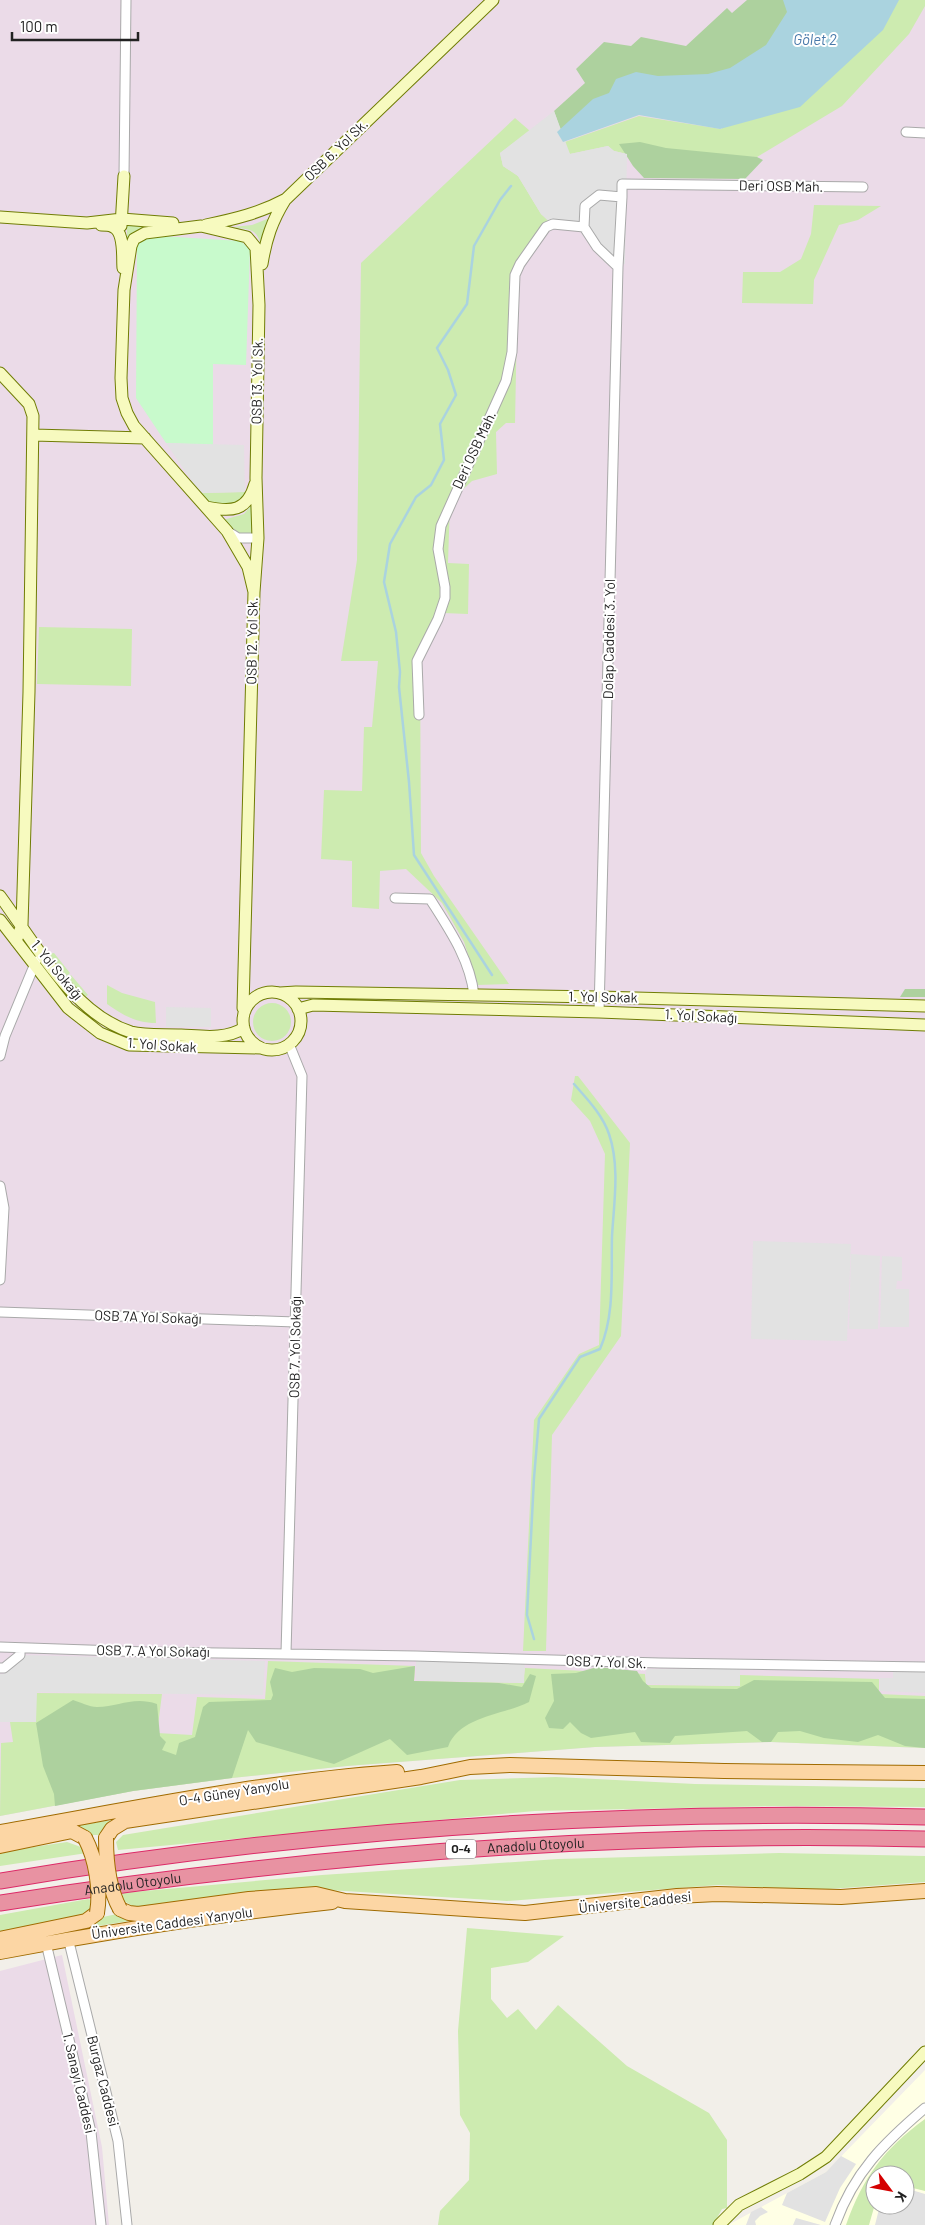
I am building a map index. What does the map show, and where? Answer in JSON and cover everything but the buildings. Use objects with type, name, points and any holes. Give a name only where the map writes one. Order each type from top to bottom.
[{"type":"highway","name":"Anadolu Otoyolu","points":[[0,1881],[175,1856],[435,1828],[666,1818],[925,1817]]},
{"type":"highway","name":"Anadolu Otoyolu","points":[[0,1903],[241,1869],[442,1851],[683,1839],[925,1839]]},
{"type":"main road","points":[[345,1901],[316,1894],[249,1898],[138,1914],[130,1913],[120,1909],[114,1899],[106,1850],[106,1838],[112,1829],[125,1821],[421,1777],[470,1767],[510,1765],[724,1772],[925,1773]]},
{"type":"main road","name":"O-4 Güney Yanyolu","points":[[0,1832],[242,1790],[362,1774],[470,1767]]},
{"type":"main road","points":[[0,1846],[72,1831],[85,1838],[91,1849],[99,1900],[97,1913],[86,1921],[0,1938]]},
{"type":"main road","name":"Üniversite Caddesi","points":[[345,1901],[525,1913],[685,1895],[841,1897],[925,1891]]},
{"type":"main road","name":"Üniversite Caddesi Yanyolu","points":[[0,1952],[68,1938],[195,1918],[345,1901]]},
{"type":"street","name":"OSB 6. Yol Sk.","points":[[87,223],[122,219],[201,226],[247,216],[265,210],[286,199],[492,0]]},
{"type":"street","points":[[123,1],[124,176],[121,238],[124,290]]},
{"type":"street","points":[[906,132],[925,133]]},
{"type":"street","points":[[124,176],[130,211],[144,221]]},
{"type":"street","name":"Deri OSB Mah.","points":[[622,197],[622,184],[863,187]]},
{"type":"street","points":[[618,267],[597,247],[584,227],[585,206],[599,195],[622,197]]},
{"type":"street","name":"Dolap Caddesi 3. Yol","points":[[599,1012],[618,267],[622,197]]},
{"type":"street","points":[[259,285],[266,238],[273,219],[286,199]]},
{"type":"street","points":[[109,221],[120,214],[122,206]]},
{"type":"street","points":[[0,217],[113,226],[118,230],[121,238]]},
{"type":"street","name":"Deri OSB Mah.","points":[[419,715],[417,661],[438,619],[445,598],[445,587],[438,549],[441,526],[446,511],[506,380],[512,352],[512,308],[517,270],[546,227],[553,224],[584,227]]},
{"type":"street","points":[[124,290],[131,246],[139,234],[154,230],[201,226],[240,234],[252,241],[258,257],[259,285]]},
{"type":"street","name":"OSB 13. Yol Sk.","points":[[254,592],[258,538],[256,478],[259,285]]},
{"type":"street","name":"OSB 12. Yol Sk.","points":[[124,290],[121,378],[122,398],[127,413],[134,426],[227,531],[248,567],[254,592],[243,1008],[245,1011]]},
{"type":"street","points":[[0,373],[29,404],[33,416],[34,435],[22,925],[16,941]]},
{"type":"street","points":[[34,435],[145,438]]},
{"type":"street","points":[[206,507],[222,510],[241,507],[251,496],[256,478]]},
{"type":"street","points":[[227,531],[238,538],[258,538]]},
{"type":"street","name":"1. Yol Sokağı","points":[[0,896],[77,998],[106,1020],[132,1032],[216,1036],[232,1035],[244,1028]]},
{"type":"street","points":[[395,898],[430,899],[458,944],[473,985],[474,995]]},
{"type":"street","name":"1. Yol Sokak","points":[[0,920],[68,1008],[100,1033],[129,1045],[261,1048]]},
{"type":"street","points":[[0,1056],[5,1036],[41,952]]},
{"type":"street","points":[[244,976],[258,996]]},
{"type":"street","points":[[265,993],[280,993],[294,1002],[298,1009],[301,1018],[300,1028],[290,1044],[281,1049],[261,1048],[247,1036],[244,1028],[245,1011],[258,996],[265,993]]},
{"type":"street","name":"1. Yol Sokak","points":[[280,993],[599,997],[925,1006]]},
{"type":"street","name":"1. Yol Sokağı","points":[[298,1009],[313,1005],[599,1012],[925,1025]]},
{"type":"street","name":"OSB 7. Yol Sokağı","points":[[286,1654],[302,1076],[290,1044]]},
{"type":"street","points":[[0,1186],[4,1208],[0,1280]]},
{"type":"street","name":"OSB 7A Yol Sokağı","points":[[0,1312],[296,1322]]},
{"type":"street","name":"OSB 7. A Yol Sokağı","points":[[0,1647],[286,1654]]},
{"type":"street","points":[[0,1668],[4,1668],[20,1655],[20,1648]]},
{"type":"street","name":"OSB 7. Yol Sk.","points":[[286,1654],[925,1667]]},
{"type":"street","name":"Burgaz Caddesi","points":[[68,1938],[118,2141],[127,2225]]},
{"type":"street","name":"1. Sanayi Caddesi","points":[[46,1943],[91,2132],[101,2225]]},
{"type":"street","points":[[719,2225],[739,2205],[800,2174],[826,2157],[925,2052]]},
{"type":"street","points":[[834,2225],[850,2189],[866,2164],[887,2140],[925,2108]]},
{"type":"shaded area","points":[[0,0],[925,0],[925,1748],[771,1742],[595,1747],[347,1766],[232,1778],[133,1791],[0,1816]]},
{"type":"shaded area","points":[[554,111],[570,154],[608,146],[614,151],[627,154],[625,264],[605,263],[577,228],[553,225],[541,214],[518,176],[503,166],[500,153]]},
{"type":"shaded area","points":[[166,443],[244,445],[245,492],[200,493]]},
{"type":"shaded area","points":[[166,1007],[211,1008],[211,1027],[166,1027]]},
{"type":"shaded area","points":[[753,1241],[851,1244],[847,1341],[751,1339]]},
{"type":"shaded area","points":[[851,1254],[880,1256],[878,1329],[849,1329]]},
{"type":"shaded area","points":[[882,1256],[902,1257],[902,1281],[897,1281],[896,1289],[909,1289],[909,1327],[880,1327]]},
{"type":"shaded area","points":[[20,1655],[265,1661],[263,1695],[37,1692],[36,1722],[0,1722],[0,1674],[4,1674],[4,1668]]},
{"type":"shaded area","points":[[416,1656],[525,1659],[524,1683],[416,1680]]},
{"type":"shaded area","points":[[646,1669],[740,1669],[740,1686],[646,1684]]},
{"type":"shaded area","points":[[893,1671],[925,1672],[925,1693],[880,1691],[880,1678],[893,1678]]},
{"type":"shaded area","points":[[62,1955],[102,2147],[109,2225],[0,2225],[0,1971]]},
{"type":"shaded area","points":[[925,2070],[925,2225],[728,2225],[826,2172]]},
{"type":"shaded area","points":[[841,2156],[856,2164],[840,2188],[825,2222],[782,2205],[787,2193],[826,2172]]},
{"type":"shaded area","points":[[915,2191],[925,2194],[925,2225],[875,2225],[878,2215],[915,2215]]},
{"type":"shaded area","points":[[761,2207],[768,2212],[755,2221],[756,2225],[746,2225],[751,2212]]},
{"type":"shaded area","points":[[796,2218],[821,2225],[793,2225]]},
{"type":"green space","points":[[747,0],[796,0],[772,50],[723,73],[611,97],[562,134],[554,111],[585,83],[576,69],[604,42],[631,46],[641,37],[686,46],[727,8],[732,13]]},
{"type":"green space","points":[[897,0],[925,0],[925,6],[909,34],[842,106],[757,157],[627,154],[614,151],[608,146],[570,154],[562,143],[639,116],[721,129]]},
{"type":"green space","points":[[515,118],[530,131],[500,153],[503,166],[518,176],[541,214],[553,225],[518,268],[515,423],[506,423],[496,432],[497,474],[472,481],[450,502],[448,563],[469,564],[468,614],[443,613],[420,656],[421,853],[434,876],[509,984],[478,985],[464,942],[442,903],[406,869],[380,871],[379,909],[352,907],[352,861],[321,859],[324,790],[362,791],[364,727],[372,727],[378,661],[341,661],[357,560],[361,263]]},
{"type":"green space","points":[[640,142],[666,148],[757,157],[763,160],[745,179],[644,178],[633,166],[619,144]]},
{"type":"green space","points":[[814,205],[881,206],[858,220],[839,225],[814,280],[813,304],[742,303],[743,272],[780,272],[801,259],[811,234]]},
{"type":"green space","points":[[272,217],[266,225],[261,246],[255,233],[233,227],[252,225]]},
{"type":"green space","points":[[127,224],[158,225],[139,229],[133,234],[127,244]]},
{"type":"green space","points":[[144,235],[241,241],[250,250],[246,365],[213,364],[213,445],[166,443],[136,398],[137,245]]},
{"type":"green space","points":[[245,492],[242,500],[233,506],[211,504],[200,493]]},
{"type":"green space","points":[[254,502],[253,534],[241,536],[223,520],[244,514]]},
{"type":"green space","points":[[39,627],[132,629],[131,686],[37,684]]},
{"type":"green space","points":[[54,953],[70,973],[67,976],[49,954]]},
{"type":"green space","points":[[71,975],[88,995],[85,997],[68,978]]},
{"type":"green space","points":[[107,985],[122,993],[155,1002],[156,1023],[142,1022],[130,1018],[107,1004]]},
{"type":"green space","points":[[905,989],[925,989],[925,997],[900,997]]},
{"type":"green space","points":[[272,1003],[286,1008],[291,1022],[286,1036],[272,1041],[258,1036],[253,1022],[258,1008]]},
{"type":"green space","points":[[575,1076],[578,1076],[630,1143],[621,1336],[552,1435],[546,1651],[523,1651],[534,1420],[579,1354],[599,1345],[605,1154],[590,1121],[571,1100]]},
{"type":"green space","points":[[268,1661],[415,1666],[414,1681],[523,1683],[525,1668],[645,1674],[646,1685],[740,1686],[740,1675],[879,1679],[879,1694],[925,1696],[925,1748],[771,1742],[595,1747],[347,1766],[232,1778],[133,1791],[0,1816],[1,1743],[13,1742],[10,1722],[36,1722],[36,1693],[162,1694],[157,1733],[192,1735],[197,1697],[265,1699]]},
{"type":"green space","points":[[415,1666],[414,1681],[499,1683],[522,1687],[530,1674],[536,1676],[529,1702],[472,1723],[454,1737],[448,1747],[407,1755],[390,1739],[334,1764],[256,1742],[248,1730],[232,1778],[133,1791],[55,1806],[54,1794],[43,1766],[36,1723],[73,1700],[97,1707],[133,1701],[157,1704],[160,1736],[166,1742],[162,1750],[176,1755],[179,1743],[195,1737],[203,1707],[209,1702],[271,1700],[273,1695],[270,1682],[275,1668],[292,1672],[314,1668],[360,1669],[373,1673]]},
{"type":"green space","points":[[597,1667],[637,1671],[643,1681],[651,1688],[737,1689],[754,1680],[872,1682],[885,1698],[925,1699],[925,1748],[905,1746],[878,1735],[858,1742],[824,1738],[800,1731],[778,1732],[771,1742],[762,1742],[747,1731],[675,1736],[670,1743],[641,1742],[635,1732],[591,1738],[581,1733],[570,1722],[563,1729],[549,1728],[545,1718],[554,1701],[551,1674],[576,1673]]},
{"type":"green space","points":[[556,1777],[695,1784],[925,1788],[925,1807],[773,1806],[535,1811],[118,1850],[116,1842],[123,1835],[460,1780]]},
{"type":"green space","points":[[114,1820],[99,1835],[90,1835],[72,1825]]},
{"type":"green space","points":[[67,1842],[81,1847],[87,1853],[0,1866],[0,1852]]},
{"type":"green space","points":[[779,1853],[925,1856],[925,1882],[816,1890],[718,1885],[507,1901],[328,1890],[134,1907],[124,1901],[122,1893],[322,1875],[558,1859]]},
{"type":"green space","points":[[88,1899],[92,1900],[93,1905],[85,1915],[0,1936],[0,1915]]},
{"type":"green space","points":[[117,1914],[129,1921],[92,1927],[103,1917]]},
{"type":"green space","points":[[467,1928],[564,1936],[528,1962],[491,1968],[491,1999],[507,2018],[518,2009],[536,2030],[558,2005],[627,2066],[709,2113],[727,2140],[727,2208],[722,2209],[713,2225],[438,2225],[440,2211],[469,2180],[470,2133],[460,2115],[458,2031]]},
{"type":"green space","points":[[925,2119],[925,2191],[915,2188],[915,2165],[876,2165],[911,2130]]},
{"type":"green space","points":[[865,2183],[865,2215],[872,2215],[869,2225],[846,2225],[853,2208]]},
{"type":"water","name":"Gölet 2","points":[[783,0],[899,0],[883,30],[800,107],[720,129],[639,115],[563,142],[557,132],[593,99],[609,93],[616,79],[636,72],[658,76],[708,74],[730,68],[766,45],[787,12]]},
{"type":"waterway","points":[[492,975],[414,855],[396,632],[384,582],[390,544],[416,497],[431,485],[444,460],[440,424],[456,395],[448,370],[437,348],[467,304],[474,246],[500,200],[511,186]]},
{"type":"waterway","points":[[534,1639],[527,1615],[539,1419],[580,1357],[600,1349],[605,1336],[610,1308],[615,1185],[612,1146],[609,1134],[602,1120],[594,1107],[574,1084]]}]
